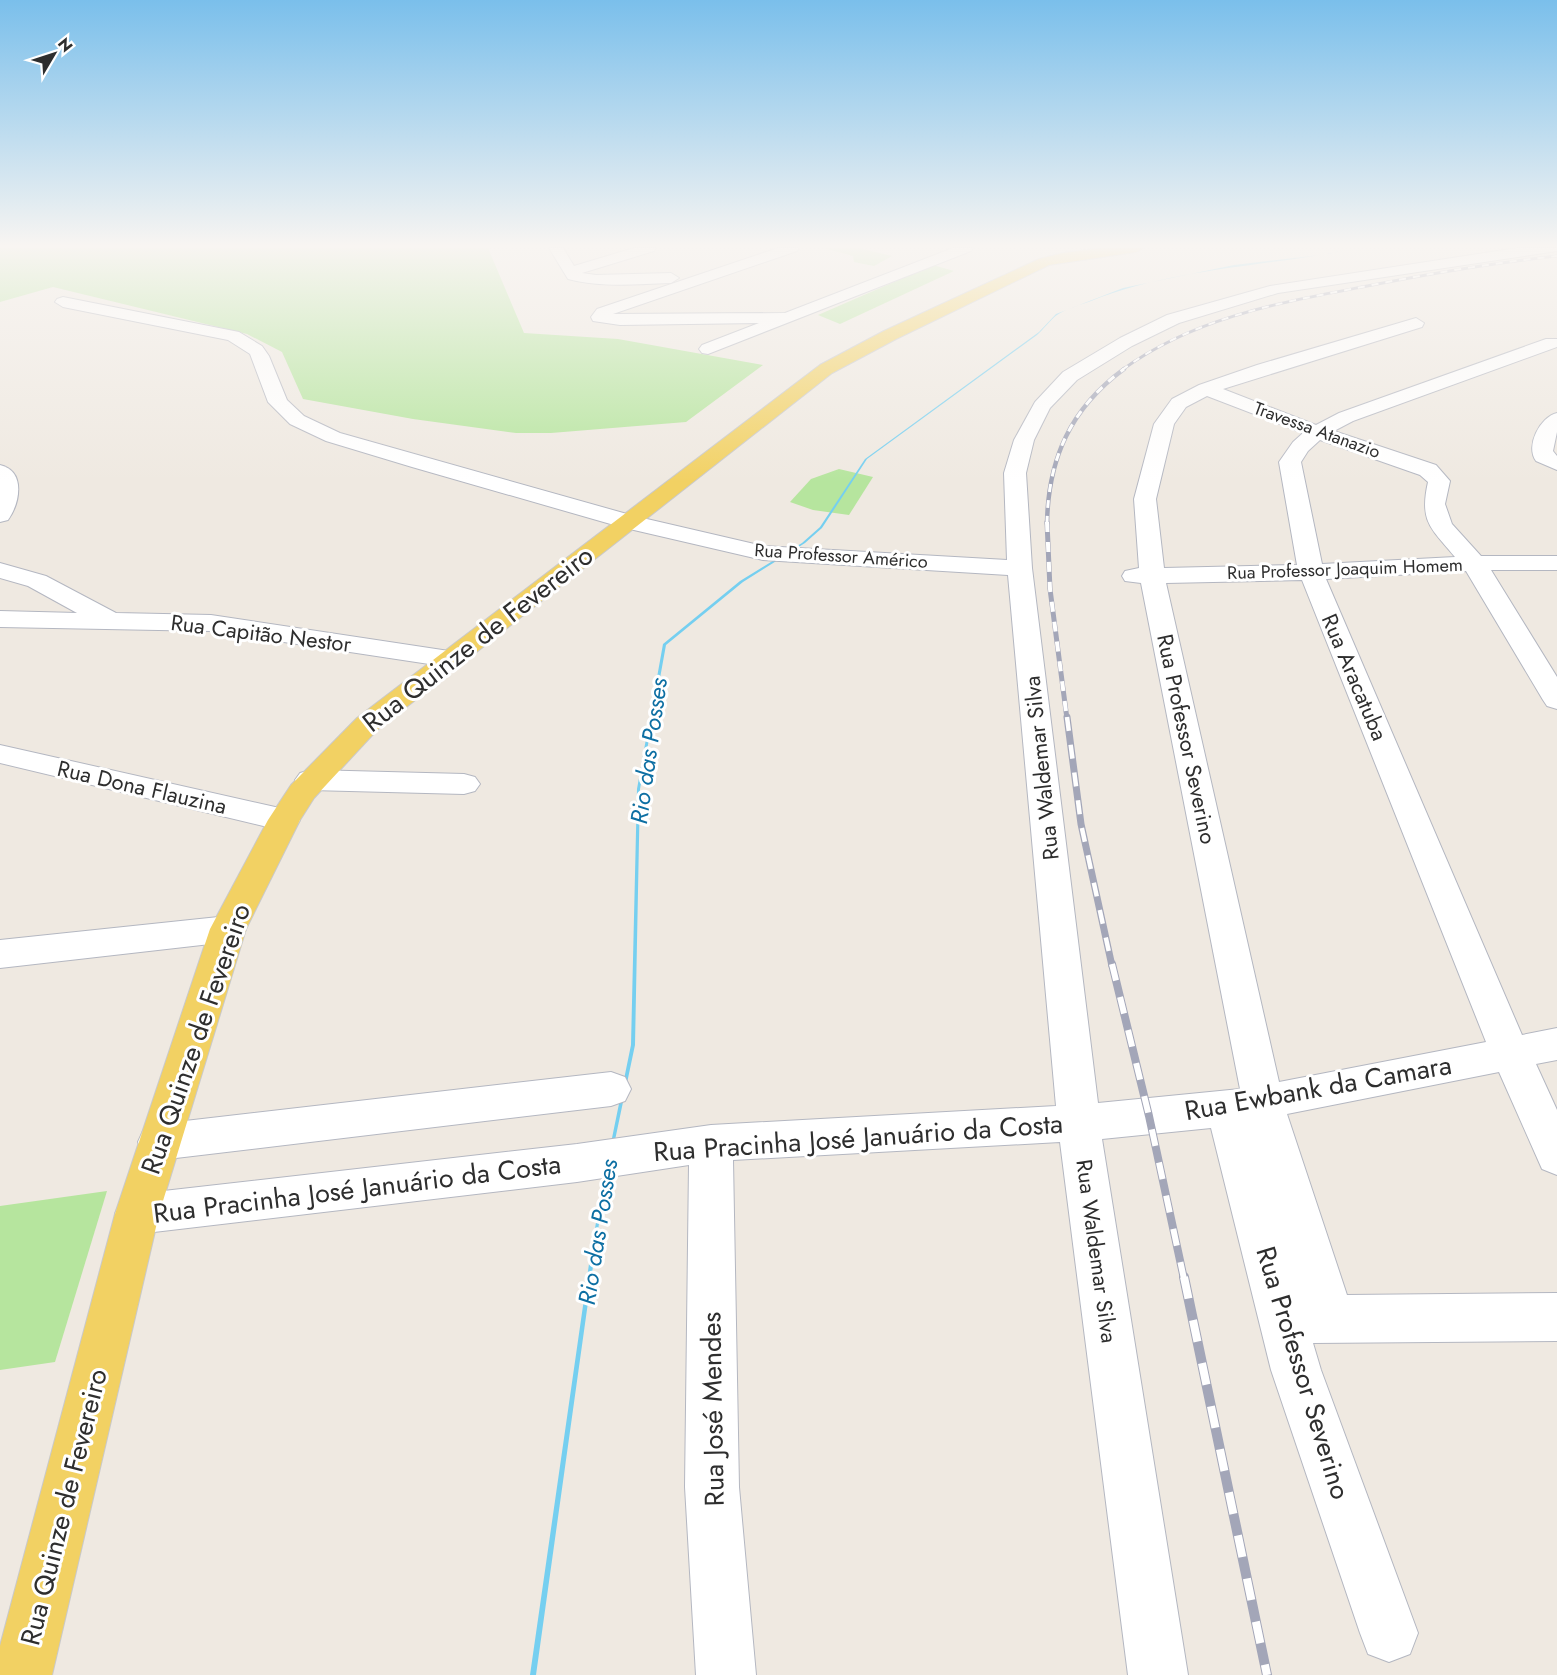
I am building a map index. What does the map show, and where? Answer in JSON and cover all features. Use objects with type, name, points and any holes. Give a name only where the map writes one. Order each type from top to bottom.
[{"type":"main road","name":"Rua Quinze de Fevereiro","points":[[22,1675],[137,1214],[159,1142],[228,929],[284,820],[311,780],[367,724],[449,659],[826,369],[910,326]]},
{"type":"street","name":"Rua Professor Américo","points":[[183,326],[232,336],[256,350],[263,360],[278,402],[297,420],[333,437],[629,522],[762,553],[1020,568]]},
{"type":"street","points":[[708,349],[764,326]]},
{"type":"street","name":"Rua Waldemar Silva","points":[[1158,326],[1126,342],[1070,376],[1042,406],[1024,440],[1015,474],[1020,568],[1079,1123],[1158,1675]]},
{"type":"street","name":"Rua Professor Severino","points":[[1389,1634],[1296,1370],[1307,1319],[1245,1106],[1143,576],[1145,499],[1164,423],[1179,404],[1206,388],[1409,326]]},
{"type":"street","name":"Rua Aracatuba","points":[[1552,343],[1391,399],[1317,432],[1298,447],[1290,462],[1311,572],[1510,1052],[1557,1156]]},
{"type":"street","name":"Travessa Atanazio","points":[[1206,388],[1317,432],[1428,470],[1439,481],[1434,504],[1441,526],[1474,563]]},
{"type":"street","points":[[1557,419],[1546,432],[1542,443],[1543,457],[1557,464]]},
{"type":"street","points":[[0,471],[4,474],[9,493],[0,515]]},
{"type":"street","points":[[1474,563],[1557,700]]},
{"type":"street","name":"Rua Professor Joaquim Homem","points":[[1143,576],[1311,572],[1474,563],[1557,563]]},
{"type":"street","points":[[0,570],[37,581],[110,620]]},
{"type":"street","name":"Rua Capitão Nestor","points":[[0,620],[212,623],[449,659]]},
{"type":"street","name":"Rua Dona Flauzina","points":[[0,754],[284,820]]},
{"type":"street","points":[[311,780],[464,784]]},
{"type":"street","points":[[0,954],[228,929]]},
{"type":"street","name":"Rua Ewbank da Camara","points":[[1079,1123],[1245,1106],[1557,1044]]},
{"type":"street","points":[[159,1142],[611,1089]]},
{"type":"street","name":"Rua Pracinha José Januário da Costa","points":[[137,1214],[577,1163],[711,1143],[1079,1123]]},
{"type":"street","name":"Rua José Mendes","points":[[711,1143],[712,1487],[726,1675]]},
{"type":"street","points":[[1307,1319],[1557,1317]]},
{"type":"green space","points":[[215,326],[521,326],[524,333],[618,339],[763,365],[686,422],[551,433],[516,433],[413,419],[303,399],[282,352],[247,334]]},
{"type":"green space","points":[[839,469],[873,477],[849,515],[813,510],[790,502],[811,479]]},
{"type":"green space","points":[[107,1191],[55,1362],[0,1370],[0,1206]]},
{"type":"water","points":[[1045,326],[1037,335],[867,459],[822,528],[805,543],[743,582],[666,645],[640,789],[635,1045],[602,1202],[536,1675],[530,1675],[589,1264],[631,1045],[637,789],[663,644],[740,581],[802,543],[820,527],[865,459]]},
{"type":"railway","points":[[1122,370],[1149,352],[1204,326]]},
{"type":"railway","points":[[1047,523],[1052,477],[1066,436],[1090,400],[1124,369]]},
{"type":"railway","points":[[1047,523],[1050,589],[1067,719]]},
{"type":"railway","points":[[1067,717],[1081,824],[1112,966]]},
{"type":"railway","points":[[1112,964],[1149,1116],[1184,1279]]},
{"type":"railway","points":[[1184,1277],[1267,1675]]},
{"type":"water label","name":"Rio das Posses","points":[[649,751]]},
{"type":"water label","name":"Rio das Posses","points":[[598,1232]]}]
